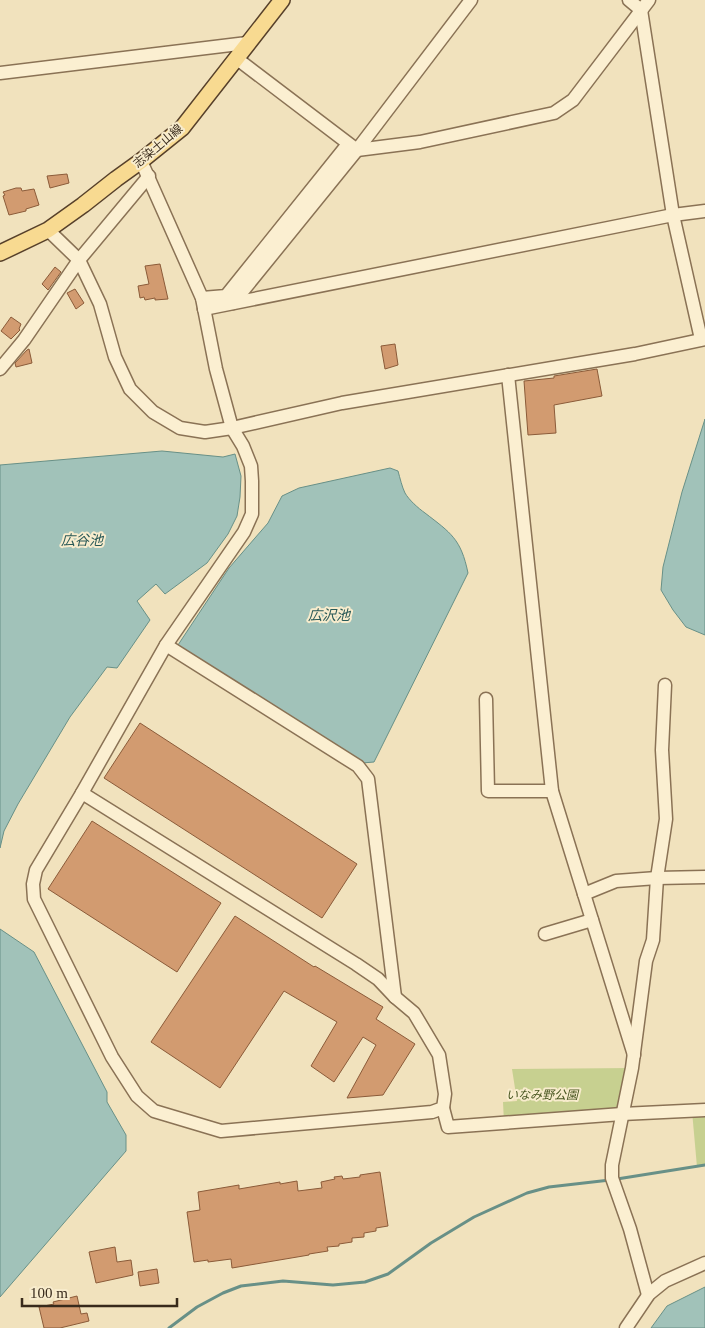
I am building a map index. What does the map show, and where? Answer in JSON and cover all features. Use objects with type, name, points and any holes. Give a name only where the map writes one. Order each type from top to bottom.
[{"type":"main road","name":"志染土山線","points":[[0,253],[48,230],[84,205],[182,128],[282,0]]},
{"type":"street","points":[[203,304],[226,296],[352,147],[471,0]]},
{"type":"street","points":[[628,0],[645,5]]},
{"type":"street","points":[[236,58],[352,147],[420,142],[554,113],[573,100],[645,5]]},
{"type":"street","points":[[48,230],[79,260],[100,304],[115,357],[130,388],[153,412],[180,428],[205,432],[232,428],[342,404],[635,354],[703,339],[673,215],[645,5]]},
{"type":"street","points":[[0,72],[247,43]]},
{"type":"street","points":[[233,303],[352,147]]},
{"type":"street","points":[[141,161],[203,304],[216,369],[232,428],[243,446],[250,466],[252,514],[244,532],[166,645],[36,870],[33,884],[34,899],[112,1057],[137,1096],[154,1110],[221,1131],[432,1112],[443,1108]]},
{"type":"street","points":[[0,369],[24,340],[79,260],[149,176]]},
{"type":"street","points":[[203,304],[233,303],[673,215],[705,211]]},
{"type":"street","points":[[508,375],[552,790],[634,1055]]},
{"type":"street","points":[[166,645],[358,766],[368,779],[395,997]]},
{"type":"street","points":[[648,1295],[630,1229],[612,1178],[612,1165],[632,1068],[646,961],[653,940],[657,878],[666,819],[662,750],[665,685]]},
{"type":"street","points":[[486,699],[488,791],[552,790]]},
{"type":"street","points":[[82,793],[378,979],[414,1013],[439,1055],[445,1094],[443,1108],[448,1127],[705,1110]]},
{"type":"street","points":[[584,894],[616,881],[705,877]]},
{"type":"street","points":[[545,934],[592,920]]},
{"type":"street","points":[[626,1328],[648,1295],[665,1282],[705,1263]]},
{"type":"green space","name":"いなみ野公園","points":[[632,1068],[622,1114],[504,1123],[503,1102],[517,1101],[512,1069]]},
{"type":"green space","points":[[705,1110],[705,1166],[697,1167],[692,1111]]},
{"type":"water","points":[[705,419],[705,635],[686,627],[661,590],[663,567],[682,492]]},
{"type":"water","name":"広谷池","points":[[162,451],[223,457],[235,454],[241,476],[237,516],[228,534],[207,563],[165,594],[156,584],[137,601],[150,620],[117,668],[107,667],[70,717],[18,804],[4,831],[0,848],[0,465]]},
{"type":"water","name":"広沢池","points":[[390,468],[398,471],[404,491],[411,501],[454,538],[462,552],[468,573],[374,762],[362,763],[178,645],[229,568],[268,523],[282,496],[299,488]]},
{"type":"water","points":[[0,929],[34,952],[107,1092],[107,1102],[126,1135],[126,1151],[0,1297]]},
{"type":"water","points":[[705,1287],[705,1328],[651,1328],[667,1306]]},
{"type":"building","points":[[67,174],[69,183],[50,188],[47,176]]},
{"type":"building","points":[[21,188],[22,191],[34,189],[39,205],[26,209],[26,211],[9,215],[3,192]]},
{"type":"building","points":[[160,264],[168,299],[155,300],[155,298],[145,300],[144,297],[140,298],[138,286],[149,284],[145,266]]},
{"type":"building","points":[[55,267],[61,272],[48,290],[42,284]]},
{"type":"building","points":[[75,289],[84,303],[76,309],[67,293]]},
{"type":"building","points":[[11,317],[21,324],[20,330],[11,339],[1,331]]},
{"type":"building","points":[[395,344],[398,365],[385,369],[381,346]]},
{"type":"building","points":[[29,349],[32,363],[16,367],[15,363]]},
{"type":"building","points":[[597,369],[602,396],[554,405],[556,433],[528,435],[524,381],[554,378],[554,376]]},
{"type":"building","points":[[140,723],[357,864],[322,918],[104,778]]},
{"type":"building","points":[[92,821],[221,903],[177,972],[48,889]]},
{"type":"building","points":[[235,916],[314,967],[383,1007],[376,1019],[415,1044],[383,1095],[347,1098],[376,1045],[363,1037],[334,1082],[311,1066],[337,1022],[284,991],[220,1088],[151,1042]]},
{"type":"building","points":[[380,1172],[388,1226],[364,1233],[364,1237],[352,1238],[352,1242],[327,1247],[328,1251],[309,1255],[232,1268],[231,1259],[194,1262],[187,1212],[200,1210],[198,1192],[239,1185],[239,1189],[297,1181],[298,1191],[322,1188],[321,1182],[335,1179],[334,1177],[342,1176],[343,1179]]},
{"type":"building","points":[[115,1247],[117,1262],[131,1260],[133,1275],[96,1283],[89,1252]]},
{"type":"building","points":[[157,1269],[159,1283],[140,1286],[138,1272]]},
{"type":"building","points":[[77,1296],[81,1314],[87,1313],[89,1321],[60,1328],[44,1328],[39,1307]]},
{"type":"waterway","points":[[617,1179],[705,1165]]},
{"type":"waterway","points":[[169,1328],[197,1307],[241,1286],[283,1281],[333,1285],[365,1282],[388,1274],[431,1243],[474,1217],[527,1193],[549,1187],[610,1180]]}]
